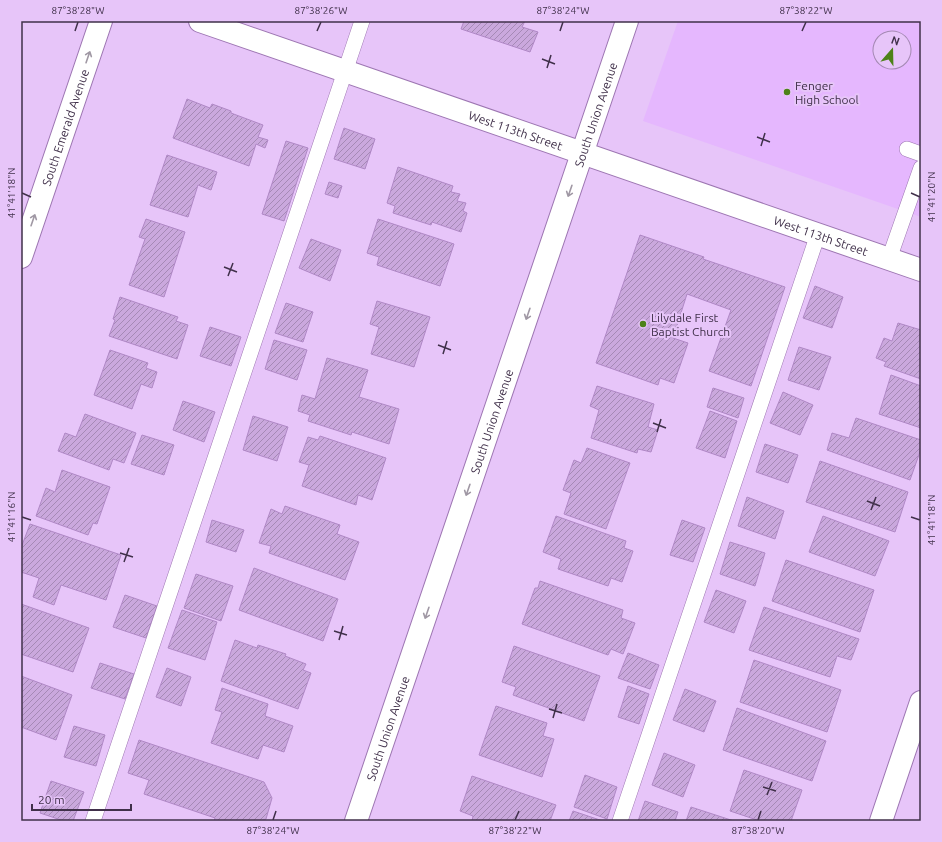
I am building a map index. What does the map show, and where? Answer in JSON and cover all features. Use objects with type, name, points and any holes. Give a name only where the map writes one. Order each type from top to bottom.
[{"type":"street","name":"South Emerald Avenue","points":[[21,257],[101,21]]},
{"type":"street","name":"West 113th Street","points":[[200,21],[921,270]]},
{"type":"street","name":"South Union Avenue","points":[[356,821],[627,21]]},
{"type":"street","points":[[881,821],[921,702]]},
{"type":"lane","points":[[92,821],[362,21]]},
{"type":"lane","points":[[889,259],[921,168]]},
{"type":"lane","points":[[620,821],[818,234]]},
{"type":"shaded area","name":"Fenger High School","points":[[678,21],[921,21],[921,217],[643,121]]},
{"type":"building","points":[[464,21],[525,21],[522,27],[538,32],[530,52],[461,29]]},
{"type":"building","points":[[187,99],[210,108],[212,104],[263,125],[258,137],[268,140],[265,148],[256,144],[249,166],[173,138]]},
{"type":"building","points":[[344,128],[375,139],[365,169],[334,159]]},
{"type":"building","points":[[286,141],[308,148],[284,221],[262,214]]},
{"type":"building","points":[[167,155],[217,172],[211,190],[198,185],[188,217],[150,205]]},
{"type":"building","points":[[398,167],[453,186],[451,192],[460,194],[457,201],[466,203],[463,211],[467,213],[461,232],[432,222],[431,225],[393,213],[395,206],[387,203]]},
{"type":"building","points":[[329,182],[342,186],[338,198],[325,194]]},
{"type":"building","points":[[146,219],[185,232],[164,297],[129,285],[145,239],[139,237]]},
{"type":"building","points":[[378,219],[454,244],[440,286],[377,265],[379,257],[367,253]]},
{"type":"building","name":"Lilydale First Baptist Church","points":[[640,235],[704,257],[703,259],[785,287],[751,386],[709,371],[731,310],[687,294],[673,338],[688,343],[674,383],[660,378],[658,385],[596,363]]},
{"type":"building","points":[[311,239],[341,250],[330,281],[299,268]]},
{"type":"building","points":[[815,286],[843,297],[832,328],[803,318]]},
{"type":"building","points":[[120,297],[178,317],[176,321],[188,325],[177,359],[109,336],[115,320],[113,319]]},
{"type":"building","points":[[377,301],[430,317],[414,367],[371,354],[379,327],[370,324]]},
{"type":"building","points":[[286,303],[313,312],[303,342],[275,333]]},
{"type":"building","points":[[898,323],[921,330],[921,379],[884,366],[886,362],[876,358],[884,338],[892,341]]},
{"type":"building","points":[[210,327],[241,337],[231,366],[200,356]]},
{"type":"building","points":[[274,340],[307,350],[297,380],[265,369]]},
{"type":"building","points":[[799,347],[831,357],[819,390],[788,380]]},
{"type":"building","points":[[110,350],[148,363],[146,368],[157,372],[152,388],[141,384],[132,409],[94,395]]},
{"type":"building","points":[[327,358],[368,370],[359,397],[399,409],[389,444],[352,432],[351,435],[308,421],[310,415],[298,411],[302,395],[315,399]]},
{"type":"building","points":[[891,375],[921,386],[921,428],[879,414]]},
{"type":"building","points":[[597,386],[654,404],[648,427],[658,430],[651,452],[638,449],[637,453],[591,438],[599,410],[590,406]]},
{"type":"building","points":[[713,388],[744,398],[738,418],[707,407]]},
{"type":"building","points":[[783,392],[813,405],[800,435],[770,423]]},
{"type":"building","points":[[183,401],[215,412],[204,442],[173,430]]},
{"type":"building","points":[[710,411],[737,421],[725,458],[696,448]]},
{"type":"building","points":[[85,414],[136,433],[124,463],[113,459],[109,470],[58,451],[65,433],[76,437]]},
{"type":"building","points":[[253,416],[288,427],[277,461],[243,450]]},
{"type":"building","points":[[856,418],[921,440],[921,449],[910,480],[827,450],[832,433],[849,438]]},
{"type":"building","points":[[142,435],[174,445],[164,475],[131,464]]},
{"type":"building","points":[[320,436],[386,458],[372,500],[358,495],[356,505],[302,486],[309,465],[299,462],[308,437],[318,440]]},
{"type":"building","points":[[765,444],[798,455],[788,483],[756,472]]},
{"type":"building","points":[[587,448],[630,463],[606,529],[564,514],[571,493],[563,490],[574,460],[581,463]]},
{"type":"building","points":[[820,461],[908,492],[895,532],[806,502]]},
{"type":"building","points":[[62,470],[110,487],[97,524],[93,523],[88,535],[36,516],[46,488],[55,492]]},
{"type":"building","points":[[747,497],[784,511],[775,539],[738,526]]},
{"type":"building","points":[[285,506],[340,525],[337,534],[359,542],[345,580],[269,553],[271,546],[259,543],[271,509],[282,514]]},
{"type":"building","points":[[556,516],[626,541],[624,548],[633,551],[622,582],[611,578],[608,586],[558,569],[561,559],[543,552]]},
{"type":"building","points":[[823,516],[889,541],[875,576],[809,552]]},
{"type":"building","points":[[212,520],[244,530],[236,552],[206,542]]},
{"type":"building","points":[[682,520],[705,528],[693,562],[670,555]]},
{"type":"building","points":[[30,524],[121,555],[106,600],[61,585],[54,605],[33,597],[39,578],[21,572],[21,548]]},
{"type":"building","points":[[730,542],[765,553],[755,586],[720,574]]},
{"type":"building","points":[[786,560],[874,590],[860,632],[772,601]]},
{"type":"building","points":[[254,568],[338,599],[323,641],[239,610]]},
{"type":"building","points":[[196,574],[233,586],[221,621],[184,608]]},
{"type":"building","points":[[540,581],[623,610],[621,618],[635,623],[623,654],[611,649],[608,655],[522,624],[535,588],[538,588]]},
{"type":"building","points":[[716,590],[746,601],[734,633],[704,622]]},
{"type":"building","points":[[125,595],[157,606],[146,638],[113,627]]},
{"type":"building","points":[[21,604],[89,628],[73,672],[21,654]]},
{"type":"building","points":[[764,607],[859,639],[851,660],[837,656],[830,677],[749,650]]},
{"type":"building","points":[[182,610],[217,622],[205,660],[168,648]]},
{"type":"building","points":[[235,640],[257,648],[258,645],[286,654],[285,656],[306,664],[303,670],[311,673],[298,709],[221,681]]},
{"type":"building","points":[[514,646],[600,676],[584,721],[513,695],[516,687],[502,682]]},
{"type":"building","points":[[628,653],[659,665],[650,689],[618,678]]},
{"type":"building","points":[[754,660],[841,690],[827,732],[740,702]]},
{"type":"building","points":[[100,663],[134,674],[125,699],[91,688]]},
{"type":"building","points":[[167,668],[191,677],[181,706],[156,697]]},
{"type":"building","points":[[21,676],[72,695],[56,740],[21,727]]},
{"type":"building","points":[[628,686],[649,694],[639,724],[618,717]]},
{"type":"building","points":[[222,688],[268,704],[265,716],[293,726],[284,752],[263,745],[258,759],[211,743],[222,712],[215,710]]},
{"type":"building","points":[[685,689],[716,701],[704,732],[673,720]]},
{"type":"building","points":[[496,706],[547,723],[543,736],[554,739],[542,777],[479,755]]},
{"type":"building","points":[[737,708],[826,741],[812,781],[723,750]]},
{"type":"building","points":[[74,726],[105,735],[96,766],[64,757]]},
{"type":"building","points":[[139,740],[264,782],[272,798],[266,819],[261,821],[214,821],[215,818],[144,794],[149,780],[128,773]]},
{"type":"building","points":[[664,753],[695,765],[683,797],[652,785]]},
{"type":"building","points":[[744,770],[802,790],[791,821],[760,821],[730,811]]},
{"type":"building","points":[[585,775],[617,787],[607,819],[574,807]]},
{"type":"building","points":[[472,776],[556,805],[550,821],[472,821],[473,816],[460,811]]},
{"type":"building","points":[[51,781],[84,792],[73,821],[64,821],[40,813]]},
{"type":"building","points":[[645,801],[678,812],[675,821],[638,821]]},
{"type":"building","points":[[691,807],[734,821],[686,821]]},
{"type":"building","points":[[573,811],[603,821],[569,821]]},
{"type":"place","name":"Fenger High School","points":[[787,92]]},
{"type":"place","name":"Lilydale First Baptist Church","points":[[643,324]]}]
